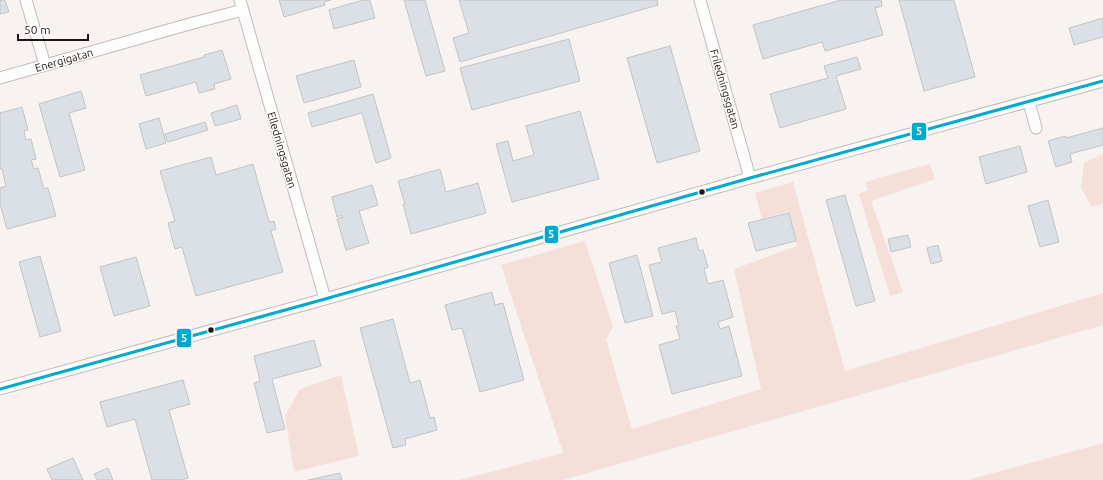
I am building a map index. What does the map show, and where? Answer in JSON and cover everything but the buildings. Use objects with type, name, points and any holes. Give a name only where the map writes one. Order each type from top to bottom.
[{"type":"street","points":[[26,0],[45,65]]},
{"type":"street","name":"Friledningsgatan","points":[[700,0],[750,178]]},
{"type":"street","name":"Energigatan","points":[[0,78],[193,23],[242,5]]},
{"type":"street","name":"Elledningsgatan","points":[[242,5],[325,299]]},
{"type":"street","points":[[0,390],[750,178],[1103,81]]},
{"type":"street","points":[[1029,102],[1036,128]]},
{"type":"shaded area","points":[[1103,154],[1103,204],[1092,207],[1081,188],[1084,163]]},
{"type":"shaded area","points":[[930,164],[935,179],[871,201],[903,292],[890,296],[859,194],[868,190],[865,182]]},
{"type":"shaded area","points":[[793,182],[845,371],[1103,293],[1103,325],[563,480],[459,480],[563,453],[501,265],[585,241],[613,326],[606,340],[632,429],[761,389],[734,269],[797,246],[788,212],[762,219],[755,193]]},
{"type":"shaded area","points":[[341,375],[359,456],[294,472],[285,416],[300,389]]},
{"type":"shaded area","points":[[1103,443],[1103,480],[967,480]]},
{"type":"transit line","name":"5","points":[[0,389],[325,299],[750,178],[1103,81]]}]
